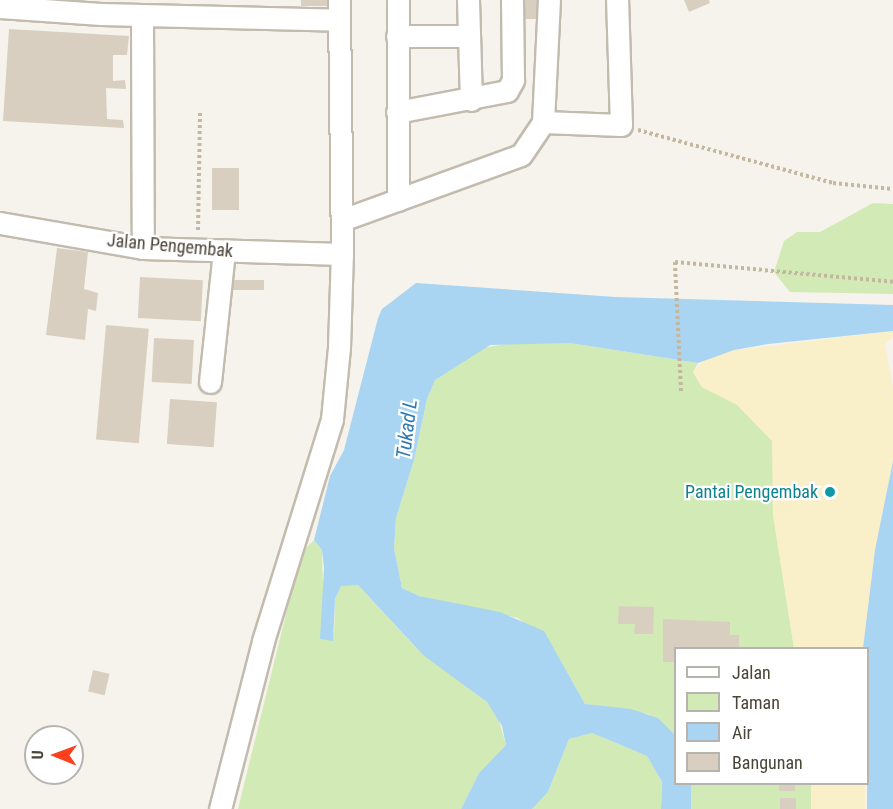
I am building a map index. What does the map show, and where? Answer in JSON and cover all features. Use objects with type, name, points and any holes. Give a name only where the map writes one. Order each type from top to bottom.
[{"type":"street","points":[[398,0],[398,200]]},
{"type":"street","points":[[468,0],[471,100]]},
{"type":"street","points":[[397,112],[471,100],[507,91],[513,80],[512,0]]},
{"type":"street","points":[[342,220],[521,155],[543,122],[549,0]]},
{"type":"street","points":[[543,122],[621,125],[618,0]]},
{"type":"street","points":[[0,7],[102,7],[142,15],[339,10],[342,254],[339,347],[332,419],[263,641],[220,809]]},
{"type":"street","points":[[142,15],[143,248]]},
{"type":"street","points":[[397,36],[469,36]]},
{"type":"street","name":"Jalan Pengembak","points":[[0,223],[143,248],[198,252],[342,254]]},
{"type":"street","points":[[210,382],[224,252]]},
{"type":"path","points":[[198,252],[200,113]]},
{"type":"path","points":[[621,125],[833,183],[893,189]]},
{"type":"path","points":[[681,391],[675,262],[893,282]]},
{"type":"green space","points":[[873,203],[893,204],[893,294],[790,292],[774,272],[784,241],[797,232],[820,232]]},
{"type":"green space","points":[[520,342],[570,343],[698,363],[693,372],[702,387],[737,404],[772,440],[781,564],[794,647],[674,647],[674,734],[649,714],[585,704],[554,649],[518,618],[419,596],[402,588],[394,548],[396,518],[414,460],[427,399],[435,380],[481,348]]},
{"type":"green space","points":[[314,540],[322,550],[323,587],[334,635],[335,599],[341,585],[358,585],[416,648],[487,702],[498,717],[506,745],[479,773],[461,809],[238,809],[301,553]]},
{"type":"green space","points":[[592,733],[647,756],[662,782],[661,809],[532,809],[548,792],[569,739]]},
{"type":"green space","points":[[691,785],[811,785],[811,809],[691,809]]},
{"type":"sand","name":"Pantai Pengembak","points":[[893,331],[893,337],[885,344],[893,388],[893,461],[875,550],[863,647],[794,647],[773,516],[772,441],[737,405],[702,387],[693,372],[706,358],[734,350]]},
{"type":"sand","points":[[811,785],[865,785],[865,809],[811,809]]},
{"type":"water","name":"Tukad L","points":[[416,283],[616,297],[893,305],[893,331],[768,344],[734,350],[698,363],[570,343],[490,345],[435,380],[427,399],[414,460],[396,518],[394,548],[402,588],[419,596],[500,612],[544,631],[585,704],[631,709],[658,718],[674,734],[674,785],[691,785],[691,809],[661,809],[662,782],[647,756],[592,733],[569,739],[548,792],[532,809],[461,809],[479,773],[506,745],[502,726],[487,702],[423,655],[358,585],[341,586],[335,599],[333,641],[320,639],[324,568],[322,550],[314,540],[330,476],[344,450],[382,309]]},
{"type":"water","points":[[893,461],[893,809],[867,809],[869,647],[863,647],[875,550]]},
{"type":"building","points":[[301,0],[329,0],[329,6],[301,6]]},
{"type":"building","points":[[518,0],[539,0],[539,19],[518,19]]},
{"type":"building","points":[[684,0],[709,0],[710,3],[689,12]]},
{"type":"building","points":[[9,29],[129,36],[127,55],[113,55],[113,81],[125,80],[126,89],[106,88],[107,119],[123,120],[124,128],[3,121]]},
{"type":"building","points":[[212,168],[239,168],[239,210],[212,210]]},
{"type":"building","points":[[57,248],[88,252],[84,289],[98,293],[96,311],[88,309],[85,340],[46,335]]},
{"type":"building","points":[[140,277],[203,280],[201,321],[138,318]]},
{"type":"building","points":[[232,280],[264,280],[264,290],[232,290]]},
{"type":"building","points":[[106,325],[149,329],[139,443],[96,440]]},
{"type":"building","points":[[154,338],[194,340],[192,384],[152,382]]},
{"type":"building","points":[[170,399],[217,402],[214,447],[167,444]]},
{"type":"building","points":[[619,606],[654,607],[653,634],[634,634],[635,624],[618,624]]},
{"type":"building","points":[[663,619],[730,622],[730,635],[739,635],[739,647],[674,647],[674,662],[663,662]]},
{"type":"building","points":[[93,670],[110,674],[105,695],[88,691]]},
{"type":"building","points":[[779,785],[795,785],[795,791],[779,791]]},
{"type":"building","points":[[780,798],[796,798],[796,809],[780,809]]},
{"type":"place","name":"Pantai Pengembak","points":[[830,492]]}]
